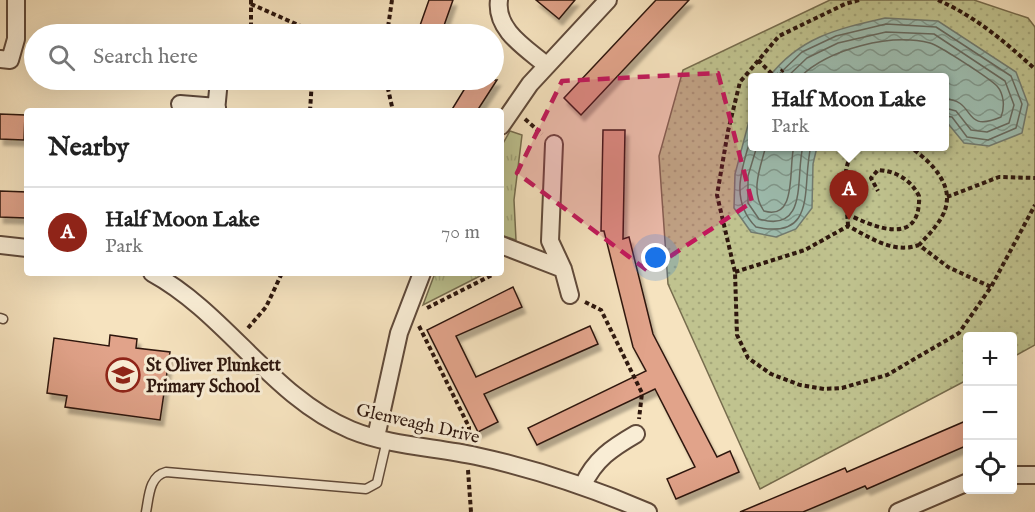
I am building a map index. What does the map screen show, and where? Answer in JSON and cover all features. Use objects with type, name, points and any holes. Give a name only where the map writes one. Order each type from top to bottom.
[{"type":"street","points":[[0,59],[10,60],[16,39],[16,0]]},
{"type":"street","points":[[499,0],[503,24]]},
{"type":"street","points":[[504,122],[546,65],[608,0]]},
{"type":"street","points":[[504,26],[509,33],[546,65]]},
{"type":"street","points":[[217,108],[218,90]]},
{"type":"street","points":[[180,104],[210,108]]},
{"type":"street","points":[[554,144],[550,241],[563,269],[570,295]]},
{"type":"street","points":[[0,245],[24,248]]},
{"type":"street","points":[[504,246],[563,269]]},
{"type":"street","name":"Glenveagh Drive","points":[[162,276],[200,306],[286,387],[314,408],[352,430],[470,455],[583,485],[648,512]]},
{"type":"street","points":[[382,438],[391,363],[406,312],[421,276]]},
{"type":"street","points":[[583,485],[594,464],[603,454],[636,434]]},
{"type":"street","points":[[1017,475],[1035,474]]},
{"type":"street","points":[[898,512],[963,484]]},
{"type":"lane","points":[[146,512],[152,484],[159,473],[166,472],[366,489],[377,483],[382,438]]},
{"type":"path","points":[[388,24],[392,0]]},
{"type":"path","points":[[860,0],[845,4],[779,36],[740,82],[717,195],[735,272],[737,335],[748,358],[771,374],[800,385],[824,388],[842,388],[887,375],[959,333],[991,287],[1035,205]]},
{"type":"path","points":[[938,0],[966,13],[997,34],[1035,69]]},
{"type":"path","points":[[251,24],[251,2],[297,24]]},
{"type":"path","points":[[758,60],[770,73]]},
{"type":"path","points":[[780,73],[783,70]]},
{"type":"path","points":[[310,108],[311,90]]},
{"type":"path","points":[[388,90],[392,108]]},
{"type":"path","points":[[513,108],[554,144]]},
{"type":"path","points":[[848,226],[846,172],[848,160],[854,151]]},
{"type":"path","points":[[848,226],[887,246],[911,248],[919,246],[943,218],[948,197],[946,184],[912,151]]},
{"type":"path","points":[[847,214],[892,231],[901,230],[912,221],[917,212],[919,196],[910,183],[894,173],[878,170],[872,178],[878,191]]},
{"type":"path","points":[[948,197],[999,177],[1035,178]]},
{"type":"path","points":[[735,272],[805,250],[848,226]]},
{"type":"path","points":[[919,246],[948,267],[991,287]]},
{"type":"path","points":[[237,341],[266,307],[281,276]]},
{"type":"path","points":[[406,312],[428,308],[490,276]]},
{"type":"path","points":[[570,295],[601,310],[642,393],[636,434]]},
{"type":"path","points":[[406,312],[423,331],[469,428],[470,455],[467,482],[471,512]]},
{"type":"highlighted area","points":[[718,73],[752,202],[648,271],[517,173],[562,81]]},
{"type":"green space","points":[[830,0],[974,0],[1028,18],[1035,27],[1035,345],[1017,355],[1017,332],[963,332],[963,382],[760,489],[668,284],[659,156],[683,70]]},
{"type":"green space","points":[[510,131],[522,135],[514,200],[516,240],[504,236],[504,142]]},
{"type":"green space","points":[[434,276],[480,276],[423,305]]},
{"type":"water","points":[[885,18],[938,21],[1016,72],[1028,104],[1022,133],[989,146],[964,143],[949,125],[949,73],[772,73],[793,52],[821,37],[851,26]]},
{"type":"water","points":[[748,125],[748,151],[816,151],[813,164],[812,208],[796,229],[776,237],[751,232],[734,208],[735,174]]},
{"type":"building","points":[[429,0],[453,0],[445,24],[421,24]]},
{"type":"building","points":[[536,0],[575,0],[559,19]]},
{"type":"building","points":[[656,0],[689,0],[581,115],[564,98]]},
{"type":"building","points":[[464,90],[491,90],[479,108],[453,108]]},
{"type":"building","points":[[0,114],[24,115],[24,140],[0,139]]},
{"type":"building","points":[[603,130],[625,130],[623,239],[629,237],[653,334],[717,457],[730,451],[739,472],[676,499],[667,479],[695,467],[655,389],[537,445],[528,428],[646,371],[633,347],[604,231],[601,231]]},
{"type":"building","points":[[0,191],[24,192],[24,218],[0,217]]},
{"type":"building","points":[[513,287],[522,307],[456,336],[476,377],[590,326],[598,344],[484,394],[498,422],[478,432],[427,330]]},
{"type":"building","points":[[110,335],[137,339],[136,348],[170,352],[160,420],[65,407],[67,396],[47,393],[54,338],[109,346]]},
{"type":"building","points":[[963,422],[963,447],[867,489],[865,486],[803,512],[740,512],[845,468],[847,472]]},
{"type":"place","name":"Half Moon Lake","points":[[849,220]]},
{"type":"place","name":"St Oliver Plunkett Primary School","points":[[123,375]]}]
